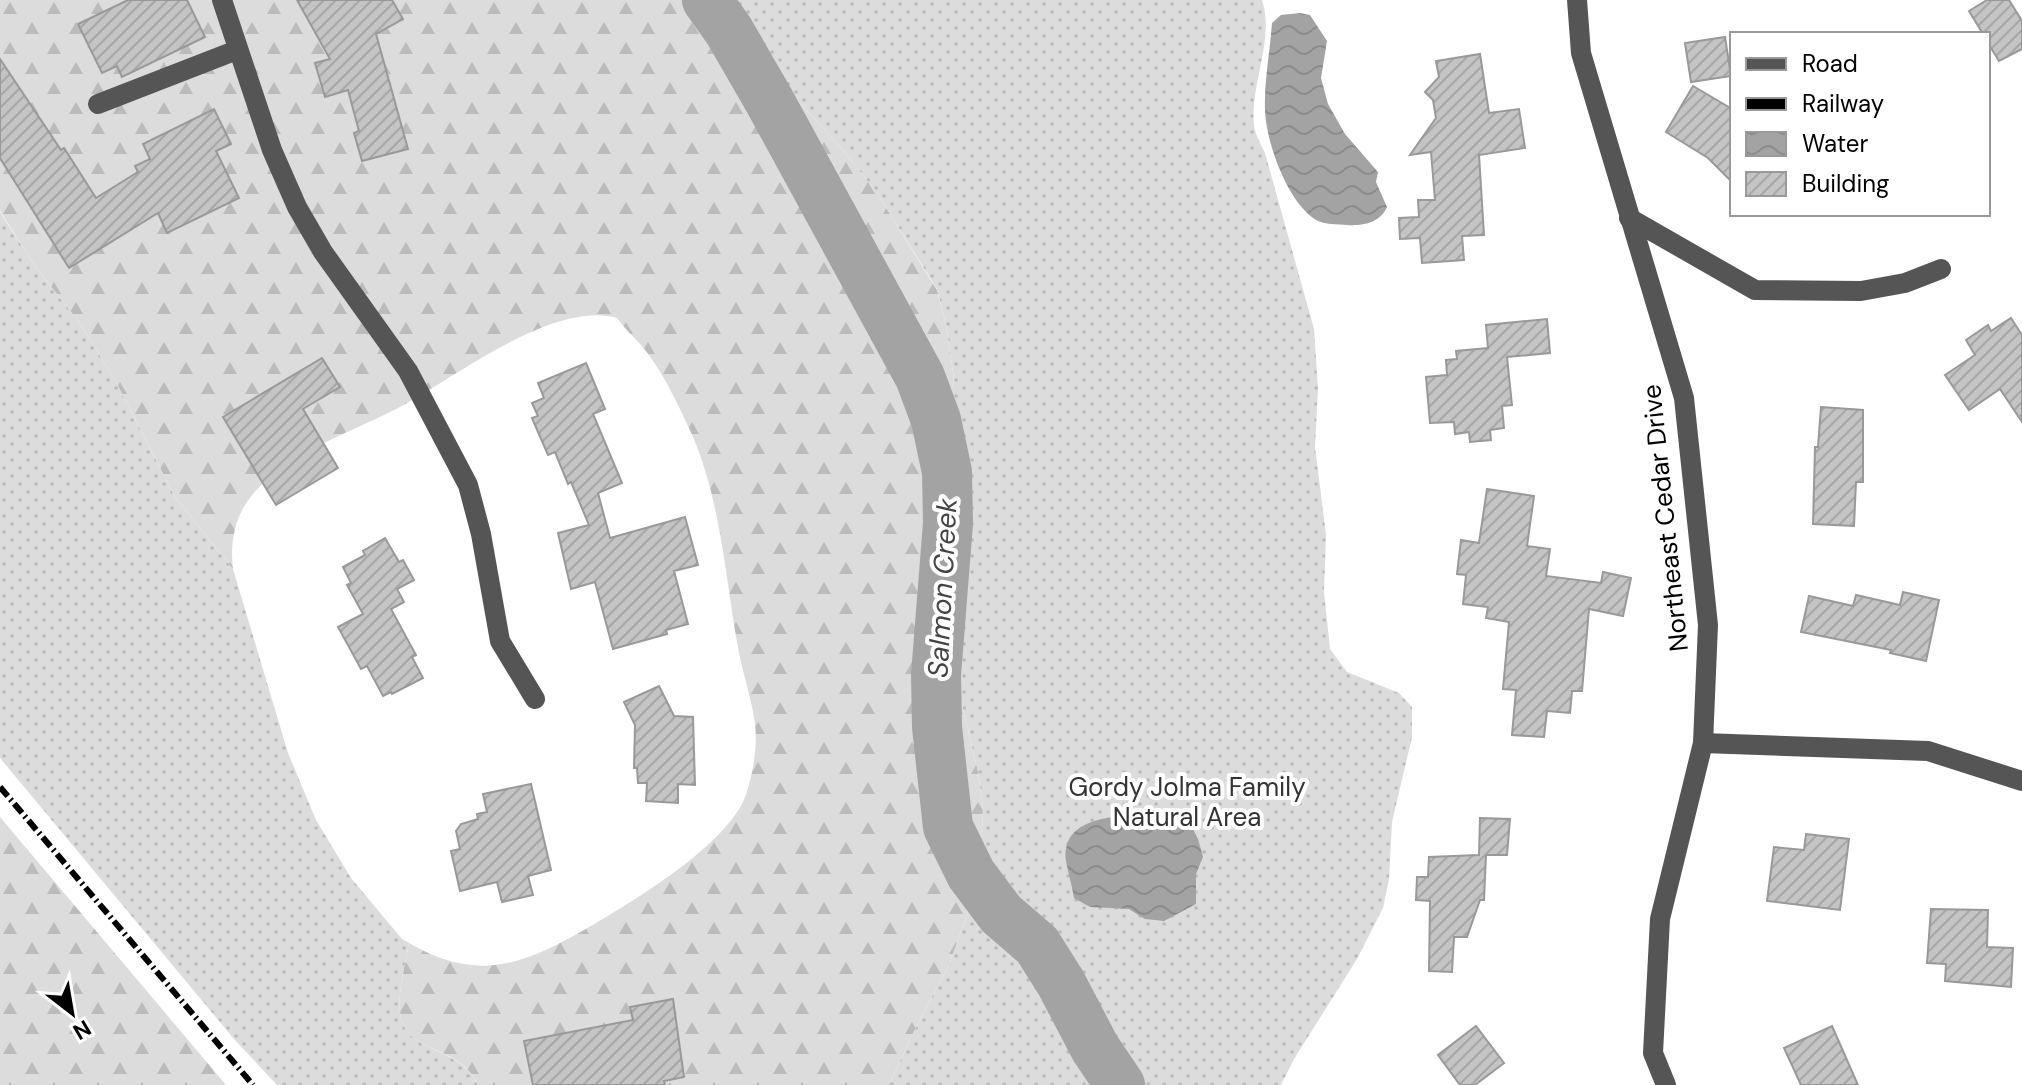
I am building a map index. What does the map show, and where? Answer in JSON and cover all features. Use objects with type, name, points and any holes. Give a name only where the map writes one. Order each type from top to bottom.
[{"type":"street","points":[[222,0],[272,150],[297,207],[323,252],[408,371],[468,485],[481,534],[500,641],[535,699]]},
{"type":"street","name":"Northeast Cedar Drive","points":[[1577,0],[1581,53],[1684,398],[1708,625],[1703,743],[1660,919],[1653,1053],[1666,1085]]},
{"type":"street","points":[[98,104],[237,50]]},
{"type":"street","points":[[1629,218],[1755,290],[1861,291],[1905,283],[1941,269]]},
{"type":"street","points":[[1703,743],[1928,751],[2022,781]]},
{"type":"green space","points":[[0,0],[736,0],[791,93],[877,193],[937,290],[954,379],[939,443],[939,609],[978,772],[983,807],[980,863],[949,965],[889,1085],[478,1085],[458,1062],[411,1036],[400,1012],[402,978],[409,943],[433,955],[477,966],[498,965],[540,953],[603,919],[672,874],[715,838],[743,802],[754,764],[755,724],[739,653],[715,507],[698,451],[661,373],[617,318],[592,315],[564,320],[505,345],[400,407],[319,446],[280,469],[249,499],[240,515],[233,542],[233,569],[175,497],[115,380],[79,322],[35,266],[0,211]]},
{"type":"green space","name":"Gordy Jolma Family Natural Area","points":[[736,0],[1262,0],[1266,30],[1255,93],[1254,127],[1265,153],[1314,329],[1318,389],[1315,447],[1326,535],[1324,592],[1330,649],[1347,672],[1399,693],[1412,707],[1412,737],[1392,822],[1389,879],[1383,908],[1357,959],[1281,1085],[889,1085],[949,965],[980,863],[983,807],[978,772],[939,609],[939,443],[954,379],[937,289],[877,193],[791,93]]},
{"type":"green space","points":[[0,212],[35,266],[79,322],[115,380],[175,497],[233,569],[288,753],[316,820],[351,878],[402,939],[409,943],[400,995],[404,1026],[411,1036],[459,1062],[478,1085],[277,1085],[234,1039],[0,758]]},
{"type":"green space","points":[[0,817],[226,1085],[0,1085]]},
{"type":"water","points":[[1281,15],[1310,15],[1327,41],[1321,78],[1328,104],[1345,134],[1378,172],[1376,182],[1387,207],[1380,217],[1370,222],[1347,225],[1316,220],[1287,186],[1274,154],[1265,110],[1272,23]]},
{"type":"water","points":[[1139,814],[1174,816],[1190,823],[1203,857],[1196,874],[1196,904],[1164,921],[1145,919],[1129,909],[1090,907],[1074,898],[1066,861],[1066,847],[1071,836],[1079,828],[1101,819]]},
{"type":"building","points":[[128,0],[187,0],[205,37],[122,77],[117,66],[102,73],[78,24]]},
{"type":"building","points":[[297,0],[392,0],[403,19],[376,34],[408,149],[362,161],[354,133],[359,131],[348,90],[325,97],[315,63],[330,59]]},
{"type":"building","points":[[1987,0],[2009,0],[2022,21],[2022,49],[1999,61],[1990,46],[1990,32],[1982,32],[1969,11]]},
{"type":"building","points":[[1725,37],[1730,76],[1691,82],[1685,43]]},
{"type":"building","points":[[1480,54],[1489,113],[1519,109],[1525,148],[1479,155],[1484,235],[1462,236],[1464,260],[1422,263],[1420,238],[1400,239],[1399,218],[1419,217],[1418,200],[1435,200],[1431,152],[1410,155],[1436,118],[1433,100],[1425,92],[1439,77],[1436,61]]},
{"type":"building","points":[[0,59],[96,198],[138,172],[135,166],[150,159],[143,144],[214,109],[231,144],[216,151],[239,198],[167,233],[158,213],[69,268],[0,158]]},
{"type":"building","points":[[1693,86],[1730,108],[1730,180],[1708,158],[1666,132]]},
{"type":"building","points":[[2011,318],[2022,335],[2022,422],[2000,389],[1969,410],[1945,375],[1975,355],[1966,340],[1988,325],[1991,331]]},
{"type":"building","points":[[1547,319],[1550,353],[1507,357],[1512,405],[1502,406],[1504,428],[1490,430],[1491,440],[1470,442],[1469,432],[1455,434],[1454,422],[1430,423],[1426,377],[1447,375],[1446,360],[1457,359],[1456,351],[1488,348],[1486,325]]},
{"type":"building","points":[[322,358],[340,387],[303,409],[338,468],[276,505],[223,417]]},
{"type":"building","points":[[586,363],[605,409],[593,414],[622,483],[598,493],[610,538],[685,517],[698,565],[674,571],[688,624],[666,630],[667,634],[613,649],[595,582],[571,589],[558,533],[589,525],[571,482],[568,484],[555,452],[548,455],[532,418],[538,416],[532,403],[544,398],[538,383]]},
{"type":"building","points":[[1821,407],[1863,410],[1863,482],[1856,482],[1854,526],[1813,524],[1815,447],[1818,447]]},
{"type":"building","points":[[1487,489],[1534,496],[1527,546],[1550,549],[1546,576],[1601,583],[1603,572],[1631,578],[1623,616],[1589,609],[1582,691],[1572,691],[1570,713],[1547,711],[1544,737],[1512,735],[1516,690],[1503,689],[1509,622],[1486,618],[1488,607],[1463,604],[1466,575],[1457,574],[1461,540],[1479,543]]},
{"type":"building","points":[[385,538],[414,580],[397,589],[404,602],[391,609],[416,655],[412,657],[423,678],[383,696],[367,666],[361,669],[338,627],[363,614],[347,585],[351,583],[343,567],[365,555],[363,551]]},
{"type":"building","points":[[1903,592],[1939,600],[1926,661],[1890,653],[1891,650],[1801,632],[1809,596],[1853,606],[1856,595],[1900,605]]},
{"type":"building","points":[[659,686],[674,716],[693,717],[695,785],[678,784],[678,803],[646,801],[647,783],[638,783],[637,768],[634,768],[635,725],[624,702]]},
{"type":"building","points":[[531,784],[551,870],[528,876],[533,895],[502,902],[497,882],[460,891],[451,851],[460,849],[456,831],[461,824],[478,819],[477,814],[487,812],[483,794]]},
{"type":"building","points":[[1480,818],[1510,819],[1507,855],[1486,855],[1484,900],[1480,900],[1467,937],[1454,937],[1452,972],[1429,971],[1430,901],[1416,900],[1417,877],[1428,877],[1429,857],[1479,855]]},
{"type":"building","points":[[1806,834],[1849,839],[1840,910],[1767,901],[1774,847],[1804,850]]},
{"type":"building","points":[[1931,909],[1988,910],[1987,947],[2013,948],[2011,987],[1945,981],[1946,964],[1927,963]]},
{"type":"building","points":[[673,999],[684,1077],[664,1081],[665,1085],[533,1085],[524,1041],[633,1020],[630,1007]]},
{"type":"building","points":[[1476,1026],[1504,1063],[1475,1085],[1460,1085],[1438,1055]]},
{"type":"building","points":[[1832,1026],[1858,1085],[1801,1085],[1784,1048]]},
{"type":"waterway","name":"Salmon Creek","points":[[707,0],[729,31],[770,102],[920,377],[936,420],[947,472],[948,523],[936,675],[937,727],[948,827],[971,874],[1001,914],[1037,945],[1095,1048],[1120,1085]]},
{"type":"railway","points":[[0,787],[253,1085]]}]
